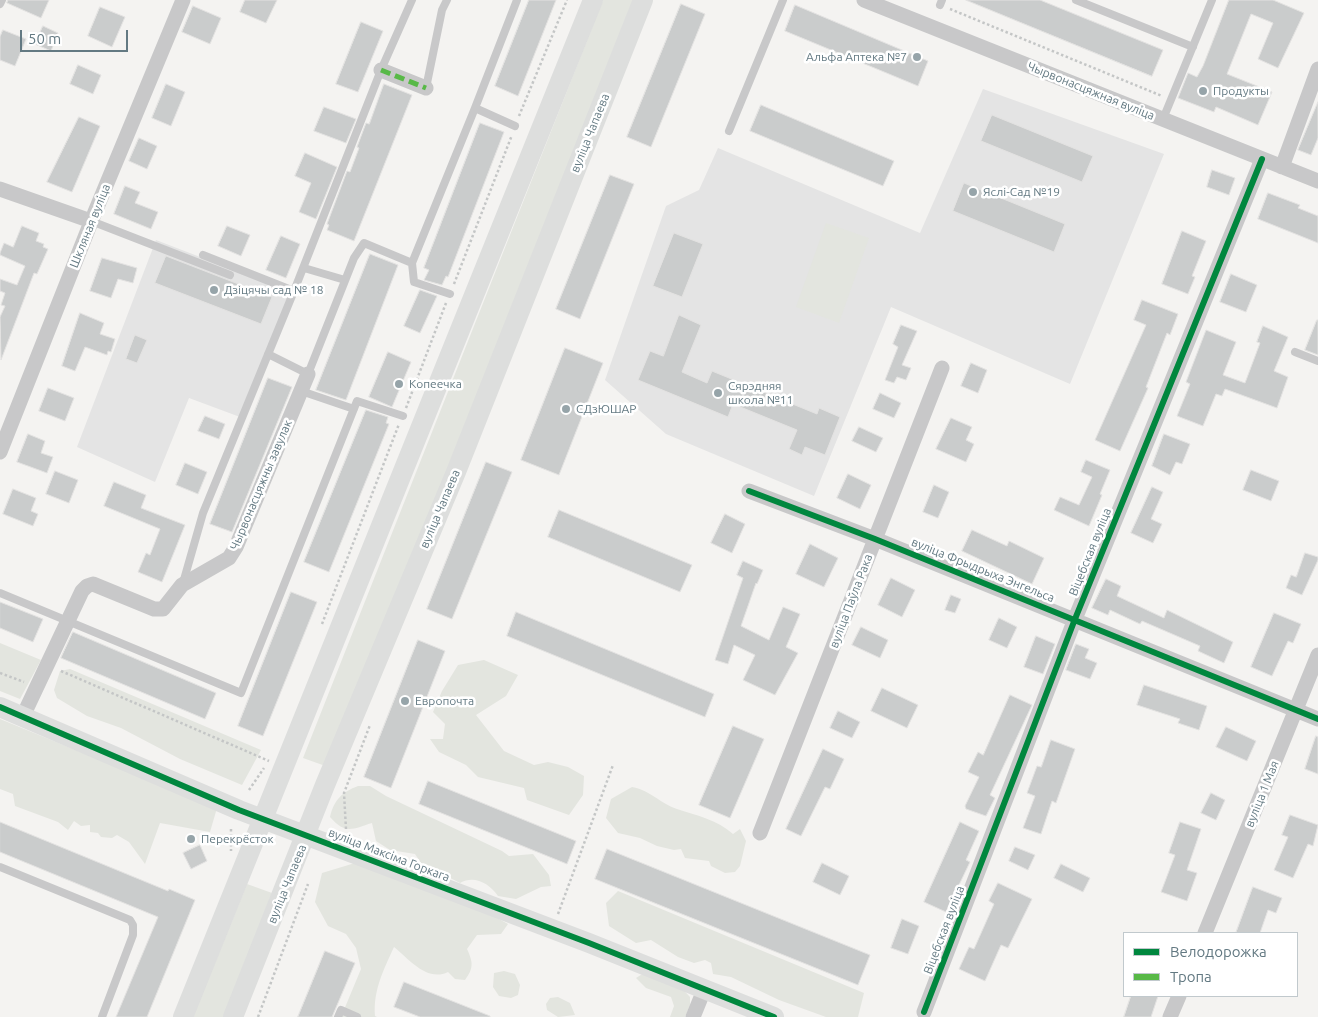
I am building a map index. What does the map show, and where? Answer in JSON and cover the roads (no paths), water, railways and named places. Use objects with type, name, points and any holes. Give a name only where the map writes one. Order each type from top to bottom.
[{"type":"main road","points":[[183,1017],[426,420],[593,0]]},
{"type":"main road","name":"вуліца Чапаева","points":[[234,1017],[325,785],[459,464],[643,0]]},
{"type":"main road","name":"вуліца Максіма Горкага","points":[[0,707],[263,819],[553,929],[774,1017]]},
{"type":"street","name":"Шкляная вуліца","points":[[0,452],[91,221],[183,0]]},
{"type":"street","name":"Чырвонасцяжная вуліца","points":[[864,0],[1318,181]]},
{"type":"street","points":[[1282,166],[1318,69]]},
{"type":"street","points":[[381,70],[426,88]]},
{"type":"street","name":"Віцебская вуліца","points":[[924,1012],[1075,619],[1262,159]]},
{"type":"street","points":[[0,189],[91,221]]},
{"type":"street","name":"вуліца Паўла Рака","points":[[760,833],[942,368]]},
{"type":"street","name":"Чырвонасцяжны завулак","points":[[23,716],[82,591],[87,586],[93,584],[154,609],[163,609],[182,585],[229,558],[236,547],[308,374]]},
{"type":"street","name":"вуліца Фрыдрыха Энгельса","points":[[749,491],[1075,619],[1318,719]]},
{"type":"street","name":"вуліца 1 Мая","points":[[1205,932],[1318,655]]},
{"type":"street","points":[[693,1017],[704,990]]},
{"type":"street","points":[[1170,1017],[1179,997]]},
{"type":"lane","points":[[0,4],[2,0]]},
{"type":"lane","points":[[182,585],[202,513],[304,268],[381,70],[412,0]]},
{"type":"lane","points":[[426,88],[442,10],[447,0]]},
{"type":"lane","points":[[450,294],[414,282],[412,263],[516,0]]},
{"type":"lane","points":[[729,131],[783,0]]},
{"type":"lane","points":[[1076,0],[1193,47]]},
{"type":"lane","points":[[1163,119],[1212,0]]},
{"type":"lane","points":[[474,108],[515,126]]},
{"type":"lane","points":[[91,221],[230,275]]},
{"type":"lane","points":[[268,354],[308,374],[354,258],[364,243],[412,263]]},
{"type":"lane","points":[[203,255],[294,291]]},
{"type":"lane","points":[[304,268],[345,280]]},
{"type":"lane","points":[[1295,352],[1318,361]]},
{"type":"lane","points":[[301,392],[354,409]]},
{"type":"lane","points":[[0,594],[241,693],[357,401],[402,416]]},
{"type":"lane","points":[[0,867],[130,920],[133,925],[133,935],[102,1017]]},
{"type":"lane","points":[[338,1017],[341,1010],[357,1017]]},
{"type":"place","name":"Альфа Аптека №7","points":[[917,57]]},
{"type":"place","name":"Продукты","points":[[1203,91]]},
{"type":"place","name":"Яслі-Сад №19","points":[[973,192]]},
{"type":"place","name":"Дзіцячы сад № 18","points":[[214,290]]},
{"type":"place","name":"Копеечка","points":[[399,384]]},
{"type":"place","name":"Сярэдняя школа №11","points":[[718,393]]},
{"type":"place","name":"СДзЮШАР","points":[[566,409]]},
{"type":"place","name":"Европочта","points":[[405,701]]},
{"type":"place","name":"Перекрёсток","points":[[191,839]]}]
